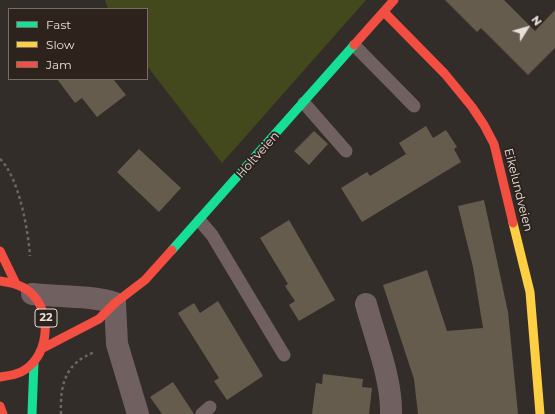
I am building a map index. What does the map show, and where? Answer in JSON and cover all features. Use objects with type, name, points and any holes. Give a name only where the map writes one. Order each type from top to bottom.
[{"type":"main road","name":"Holtveien","points":[[44,348],[99,319],[115,303],[145,280],[200,221],[394,0]]},
{"type":"main road","name":"Eikelundveien","points":[[384,12],[463,93],[484,122],[494,144],[530,292],[540,414]]},
{"type":"main road","name":"22","points":[[0,251],[24,289],[41,305],[46,319],[47,334],[44,348],[34,362],[16,374],[0,377]]},
{"type":"main road","points":[[0,281],[24,289]]},
{"type":"main road","points":[[32,414],[34,362]]},
{"type":"main road","points":[[0,406],[3,414]]},
{"type":"street","points":[[24,289],[60,297],[99,299],[115,303],[117,344],[138,414]]},
{"type":"street","points":[[366,304],[383,364],[391,402],[391,414]]},
{"type":"lane","points":[[355,46],[414,106]]},
{"type":"lane","points":[[304,103],[346,151]]},
{"type":"lane","points":[[200,221],[212,235],[284,355]]},
{"type":"path","points":[[0,159],[7,166],[18,190],[29,244],[30,260]]},
{"type":"path","points":[[61,414],[61,394],[68,373],[78,361],[92,353]]},
{"type":"green space","points":[[105,0],[366,0],[222,163],[148,67],[148,8],[108,8]]},
{"type":"building","points":[[445,0],[504,0],[535,31],[555,10],[555,48],[528,75],[481,28],[477,32]]},
{"type":"building","points":[[58,80],[114,80],[126,95],[97,117],[82,98],[75,103]]},
{"type":"building","points":[[426,126],[433,138],[446,130],[457,147],[454,149],[461,162],[362,222],[341,188],[367,172],[370,176],[406,154],[399,143]]},
{"type":"building","points":[[314,131],[328,144],[309,165],[294,151]]},
{"type":"building","points":[[139,149],[181,188],[159,212],[117,172]]},
{"type":"building","points":[[484,200],[508,312],[518,414],[418,414],[414,379],[383,285],[427,270],[447,331],[483,328],[473,267],[458,206]]},
{"type":"building","points":[[289,220],[335,300],[299,321],[289,305],[295,301],[285,286],[288,284],[260,238]]},
{"type":"building","points":[[218,301],[263,376],[227,400],[214,381],[219,378],[178,313],[194,303],[200,313]]},
{"type":"building","points":[[323,374],[363,379],[362,387],[372,388],[369,414],[312,414],[316,383],[322,384]]},
{"type":"building","points":[[173,382],[194,414],[162,414],[150,397]]},
{"type":"traffic: fast","points":[[172,250],[354,45]]},
{"type":"traffic: fast","points":[[32,414],[34,362]]},
{"type":"traffic: slow","points":[[513,223],[530,292],[540,414]]},
{"type":"traffic: jam","points":[[354,45],[394,0]]},
{"type":"traffic: jam","points":[[384,12],[445,74],[472,107],[484,125],[494,144],[513,223]]},
{"type":"traffic: jam","points":[[43,348],[99,319],[115,303],[145,280],[172,250]]},
{"type":"traffic: jam","points":[[0,251],[16,284]]},
{"type":"traffic: jam","points":[[0,281],[22,287],[33,295],[39,304],[45,325],[45,336],[42,347],[30,366],[19,373],[0,377]]},
{"type":"traffic: jam","points":[[0,406],[3,414]]}]
